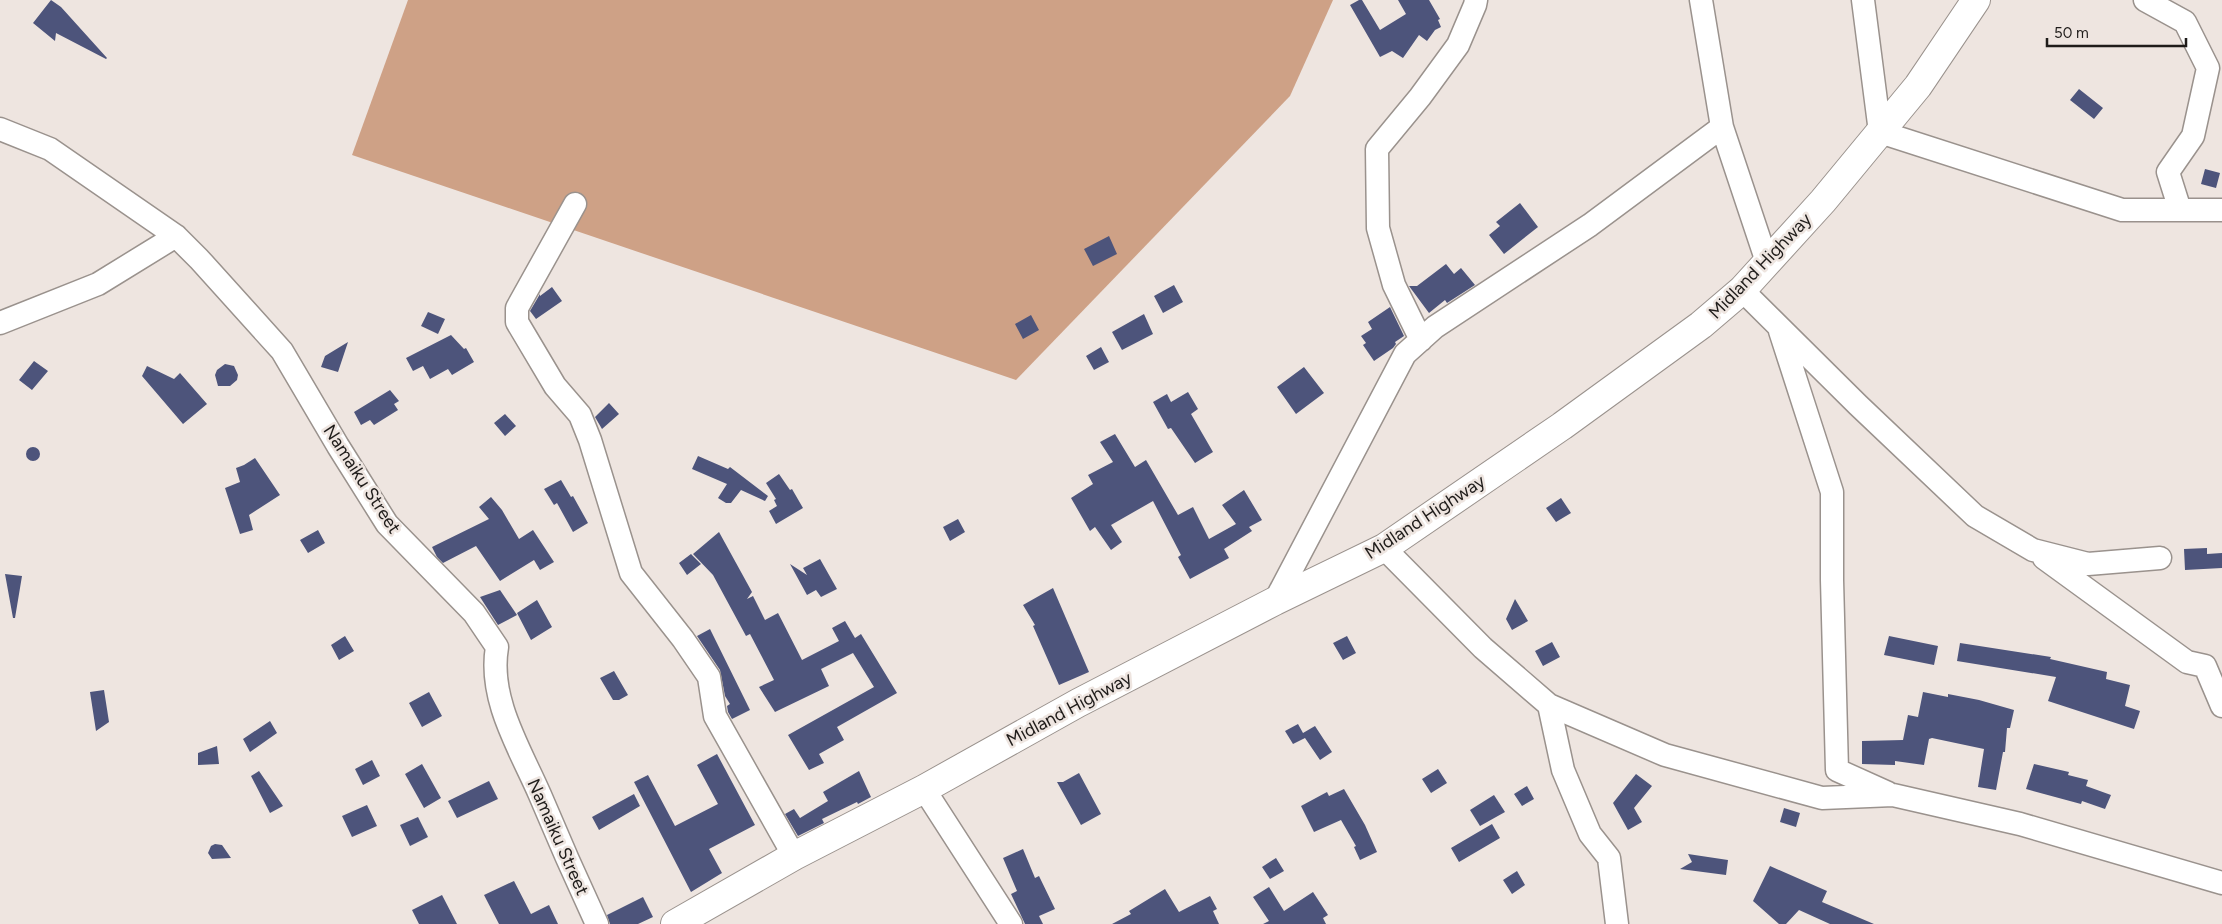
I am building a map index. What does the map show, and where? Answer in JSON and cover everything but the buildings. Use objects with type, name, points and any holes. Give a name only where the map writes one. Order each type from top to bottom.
[{"type":"main road","name":"Midland Highway","points":[[675,924],[794,856],[924,789],[1078,703],[1384,548],[1562,426],[1701,325],[1742,290],[1823,201],[1918,86],[1976,0]]},
{"type":"street","points":[[1420,340],[1394,285],[1378,228],[1377,149],[1420,97],[1458,45],[1476,5],[1476,0]]},
{"type":"street","points":[[1701,0],[1722,128],[1767,262]]},
{"type":"street","points":[[1862,0],[1880,132],[2122,210],[2222,210]]},
{"type":"street","points":[[2145,0],[2185,22],[2208,68],[2193,136],[2168,172],[2180,210]]},
{"type":"street","points":[[1275,602],[1405,354],[1435,327],[1590,225],[1722,128]]},
{"type":"street","name":"Namaiku Street","points":[[0,129],[50,149],[176,236],[282,351],[387,524],[474,613],[497,647],[494,664],[495,673],[508,726],[597,924]]},
{"type":"street","points":[[575,204],[517,308],[517,322],[555,386],[580,415],[590,440],[631,574],[683,639],[709,678],[715,716],[794,856]]},
{"type":"street","points":[[0,323],[98,284],[176,236]]},
{"type":"street","points":[[1742,290],[1858,405],[1975,516],[2033,550],[2089,589],[2143,632],[2187,662],[2205,666],[2222,706]]},
{"type":"street","points":[[1779,328],[1832,492],[1832,580],[1837,770],[1893,795],[2020,824],[2222,883]]},
{"type":"street","points":[[1384,548],[1483,648],[1550,705],[1665,755],[1822,798],[1893,795]]},
{"type":"street","points":[[2033,550],[2088,564],[2160,558]]},
{"type":"street","points":[[1550,705],[1563,770],[1590,834],[1610,858],[1617,924]]},
{"type":"street","points":[[924,789],[1011,924]]},
{"type":"shaded area","points":[[408,0],[1333,0],[1290,96],[1016,380],[352,155]]}]
